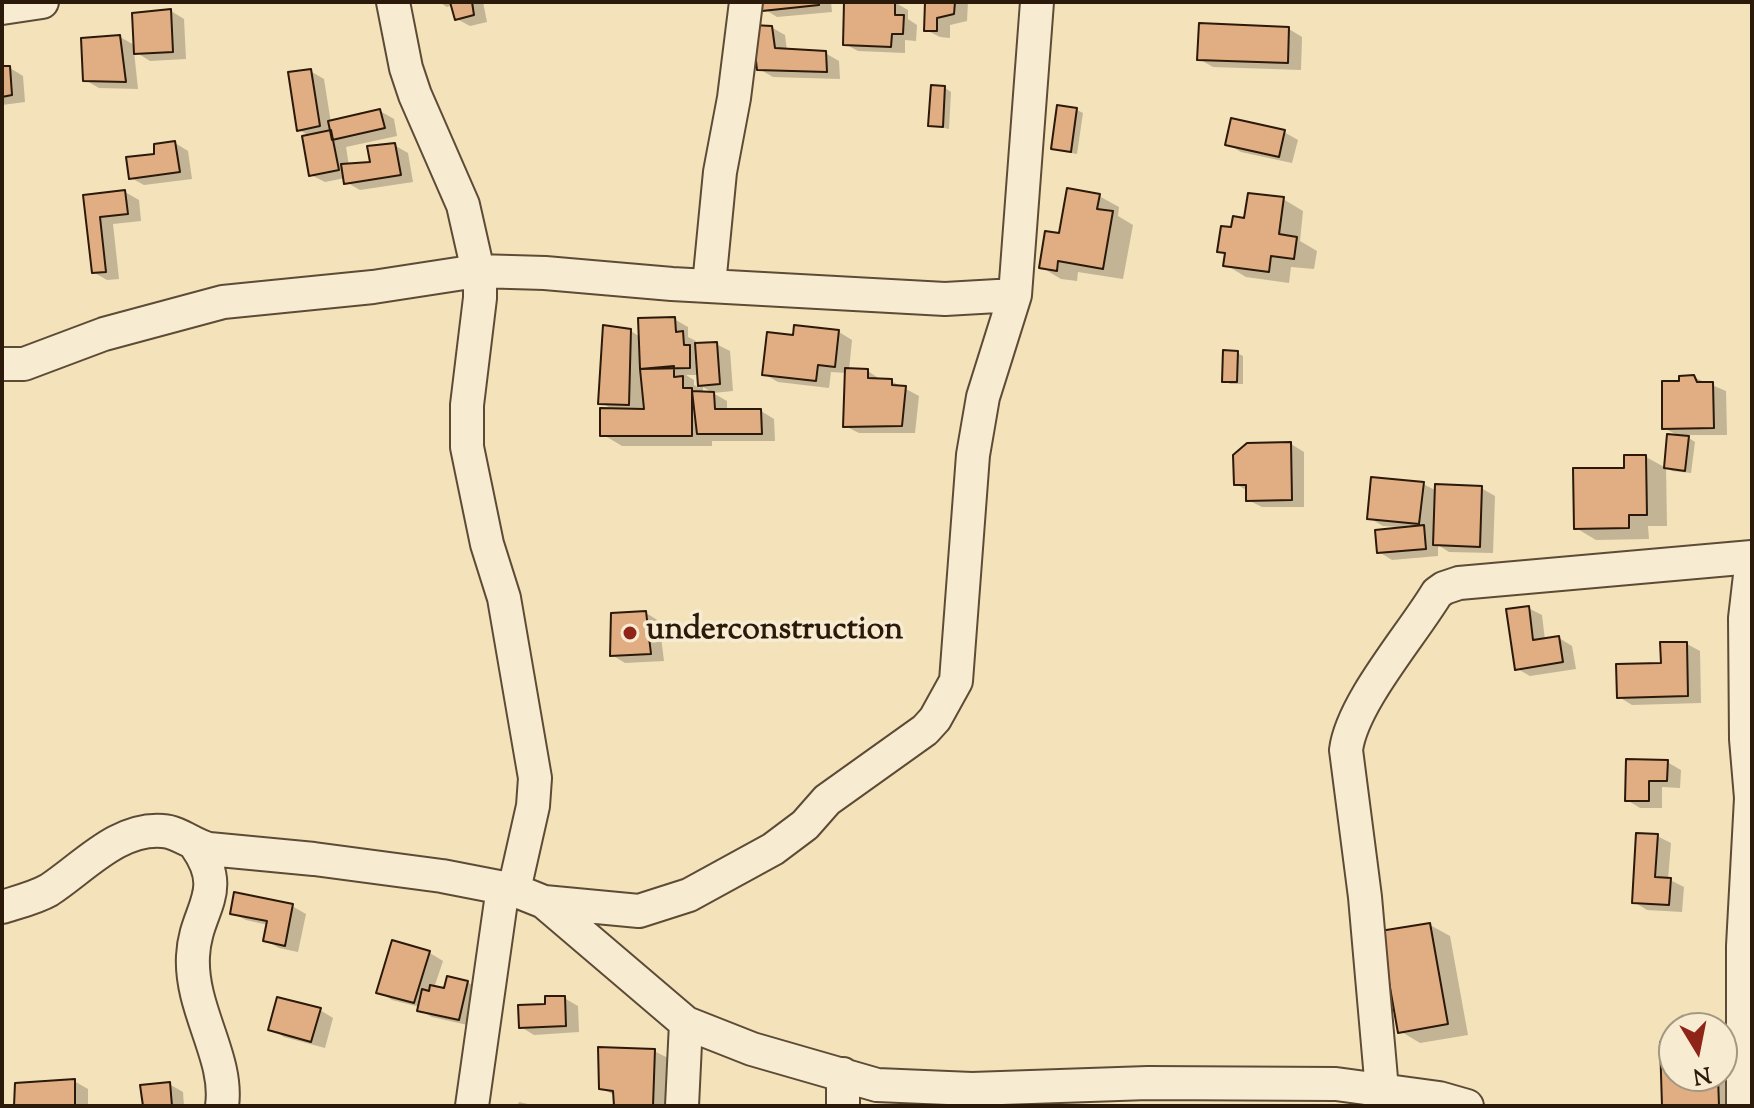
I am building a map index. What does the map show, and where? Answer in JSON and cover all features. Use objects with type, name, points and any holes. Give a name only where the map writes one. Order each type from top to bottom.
[{"type":"street","points":[[2,8],[39,2]]},
{"type":"street","points":[[393,2],[406,68],[463,205],[477,271],[480,298],[467,405],[467,447],[487,544],[504,598],[535,778],[533,806],[508,889],[472,1106]]},
{"type":"street","points":[[709,285],[720,172],[734,98],[746,2]]},
{"type":"street","points":[[2,907],[47,891],[115,843],[136,835],[165,831],[196,846],[442,876],[508,889],[544,902],[639,911],[689,895],[773,849],[805,825],[827,800],[925,730],[935,719],[956,681],[973,455],[983,397],[1015,295],[1037,2]]},
{"type":"street","points":[[2,364],[24,364],[104,334],[223,302],[373,287],[477,271],[945,299],[1015,295]]},
{"type":"street","points":[[1382,1090],[1365,897],[1346,750],[1360,709],[1437,593],[1459,583],[1752,557],[1745,618],[1746,739],[1751,798],[1743,946],[1743,1106]]},
{"type":"street","points":[[196,846],[208,863],[211,885],[193,954],[194,980],[198,1004],[221,1077],[222,1106]]},
{"type":"street","points":[[544,902],[686,1023],[843,1090],[877,1085],[1132,1095],[1336,1084],[1439,1098],[1467,1106]]},
{"type":"street","points":[[682,1106],[686,1023]]},
{"type":"building","points":[[450,2],[472,2],[474,15],[455,20]]},
{"type":"building","points":[[761,2],[819,2],[819,5],[762,11]]},
{"type":"building","points":[[844,2],[895,2],[895,15],[904,15],[903,34],[892,34],[891,47],[843,45]]},
{"type":"building","points":[[925,2],[955,2],[954,14],[937,18],[937,31],[924,31]]},
{"type":"building","points":[[171,9],[173,52],[134,54],[132,13]]},
{"type":"building","points":[[1199,23],[1289,27],[1288,63],[1197,60]]},
{"type":"building","points":[[752,25],[772,26],[775,48],[826,51],[827,72],[757,70]]},
{"type":"building","points":[[120,35],[126,82],[83,81],[81,38]]},
{"type":"building","points":[[2,66],[10,66],[12,95],[2,97]]},
{"type":"building","points":[[311,69],[320,126],[297,131],[288,72]]},
{"type":"building","points":[[931,85],[945,86],[943,127],[928,126]]},
{"type":"building","points":[[1057,105],[1077,108],[1071,152],[1051,149]]},
{"type":"building","points":[[380,109],[385,128],[332,140],[328,121]]},
{"type":"building","points":[[1231,118],[1285,130],[1279,157],[1225,145]]},
{"type":"building","points":[[331,130],[339,170],[309,176],[302,136]]},
{"type":"building","points":[[175,141],[180,172],[129,179],[126,157],[154,154],[154,144]]},
{"type":"building","points":[[395,143],[401,175],[344,184],[341,164],[370,162],[367,146]]},
{"type":"building","points":[[1067,188],[1100,194],[1097,209],[1113,211],[1103,269],[1058,261],[1057,271],[1039,268],[1045,231],[1059,233]]},
{"type":"building","points":[[125,190],[128,214],[100,217],[106,272],[92,273],[83,195]]},
{"type":"building","points":[[1248,193],[1284,197],[1279,234],[1297,237],[1294,259],[1271,256],[1269,272],[1223,266],[1225,253],[1217,252],[1221,226],[1231,227],[1233,216],[1244,218]]},
{"type":"building","points":[[675,317],[676,332],[683,331],[684,345],[690,345],[690,368],[640,369],[638,318]]},
{"type":"building","points":[[603,325],[631,329],[629,405],[598,404]]},
{"type":"building","points":[[794,325],[839,330],[835,367],[818,365],[816,381],[762,375],[767,332],[793,335]]},
{"type":"building","points":[[717,342],[720,384],[698,386],[695,343]]},
{"type":"building","points":[[1223,350],[1238,351],[1237,382],[1222,382]]},
{"type":"building","points":[[674,366],[674,377],[683,376],[683,388],[692,388],[692,436],[600,436],[600,408],[644,409],[640,369]]},
{"type":"building","points":[[845,368],[868,369],[868,378],[892,379],[892,385],[906,386],[902,426],[843,427]]},
{"type":"building","points":[[1694,375],[1697,382],[1713,382],[1714,428],[1662,429],[1662,381],[1679,381],[1679,376]]},
{"type":"building","points":[[692,391],[714,392],[715,409],[761,409],[762,434],[697,434]]},
{"type":"building","points":[[1667,434],[1689,436],[1685,471],[1664,468]]},
{"type":"building","points":[[1291,442],[1292,500],[1246,501],[1246,485],[1234,485],[1233,455],[1247,443]]},
{"type":"building","points":[[1624,455],[1646,455],[1647,515],[1629,515],[1629,528],[1574,529],[1573,468],[1624,468]]},
{"type":"building","points":[[1371,477],[1424,482],[1419,524],[1367,519]]},
{"type":"building","points":[[1435,484],[1482,486],[1480,547],[1433,545]]},
{"type":"building","points":[[1424,525],[1426,549],[1377,553],[1375,530]]},
{"type":"building","points":[[1529,606],[1533,640],[1559,636],[1563,662],[1515,670],[1506,609]]},
{"type":"building","name":"underconstruction","points":[[646,611],[651,654],[610,656],[611,613]]},
{"type":"building","points":[[1660,642],[1687,642],[1688,696],[1617,698],[1616,664],[1661,663]]},
{"type":"building","points":[[1626,759],[1668,760],[1667,781],[1649,781],[1649,801],[1625,801]]},
{"type":"building","points":[[1636,833],[1658,834],[1655,877],[1671,878],[1669,905],[1632,903]]},
{"type":"building","points":[[234,892],[293,904],[285,946],[263,941],[267,921],[230,914]]},
{"type":"building","points":[[1430,923],[1448,1024],[1398,1033],[1380,931]]},
{"type":"building","points":[[392,940],[430,951],[414,1003],[376,993]]},
{"type":"building","points":[[447,976],[468,981],[459,1020],[417,1011],[422,989],[429,991],[430,985],[444,988]]},
{"type":"building","points":[[545,996],[565,996],[566,1026],[519,1028],[518,1005],[545,1004]]},
{"type":"building","points":[[277,997],[321,1008],[311,1042],[268,1030]]},
{"type":"building","points":[[598,1047],[655,1049],[653,1106],[614,1106],[613,1091],[599,1089]]},
{"type":"building","points":[[75,1079],[75,1106],[14,1106],[15,1083]]},
{"type":"building","points":[[170,1082],[172,1106],[143,1106],[140,1085]]},
{"type":"building","points":[[1662,1092],[1719,1092],[1719,1106],[1662,1106]]},
{"type":"place","name":"underconstruction","points":[[630,633]]}]
